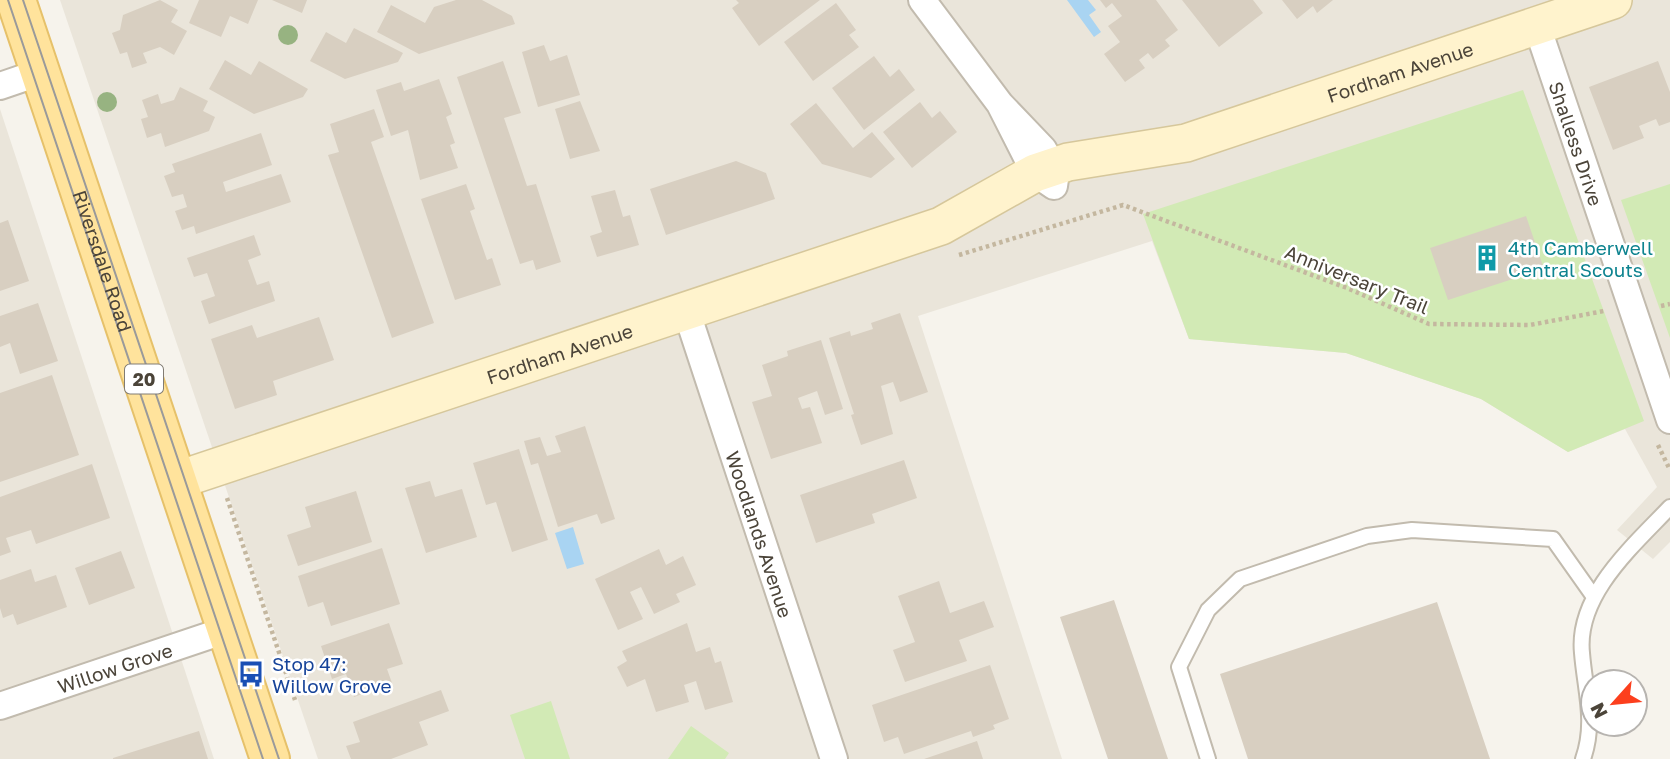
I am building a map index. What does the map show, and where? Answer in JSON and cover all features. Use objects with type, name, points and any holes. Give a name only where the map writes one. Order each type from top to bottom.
[{"type":"main road","name":"Riversdale Road","points":[[16,0],[229,629],[270,759]]},
{"type":"street","points":[[922,0],[1000,104],[1048,175]]},
{"type":"street","name":"Fordham Avenue","points":[[178,480],[941,226],[982,222],[1048,175],[1108,180],[1130,173],[1186,143],[1537,26],[1599,2]]},
{"type":"street","name":"Shalless Drive","points":[[1537,26],[1629,305],[1670,419]]},
{"type":"street","points":[[0,86],[41,72]]},
{"type":"street","name":"Woodlands Avenue","points":[[686,310],[834,759]]},
{"type":"street","name":"Willow Grove","points":[[0,706],[229,629]]},
{"type":"lane","points":[[1583,759],[1591,721],[1581,630],[1585,612],[1634,544],[1670,507]]},
{"type":"lane","points":[[1208,759],[1179,667],[1208,610],[1240,579],[1367,536],[1412,530],[1553,539],[1594,597]]},
{"type":"path","name":"Anniversary Trail","points":[[1124,205],[1347,288],[1429,324],[1530,326],[1629,305]]},
{"type":"path","points":[[227,496],[295,700]]},
{"type":"shaded area","points":[[60,0],[1670,0],[1670,542],[1653,559],[1617,530],[1657,487],[1625,429],[1568,452],[1481,399],[1346,353],[1189,339],[1152,241],[918,316],[1062,759],[318,759]]},
{"type":"shaded area","points":[[0,109],[214,759],[0,759]]},
{"type":"green space","points":[[1523,90],[1644,421],[1568,452],[1481,399],[1346,353],[1189,339],[1143,214]]},
{"type":"green space","points":[[1670,184],[1670,338],[1621,200]]},
{"type":"green space","points":[[551,701],[570,759],[525,759],[510,715]]},
{"type":"green space","points":[[691,726],[729,753],[725,759],[668,759]]},
{"type":"water","points":[[1067,0],[1088,0],[1096,10],[1089,15],[1101,32],[1094,37]]},
{"type":"water","points":[[573,527],[584,564],[567,569],[555,533]]},
{"type":"building","points":[[160,0],[178,10],[171,22],[187,31],[174,55],[160,47],[143,53],[147,63],[132,68],[127,52],[120,54],[112,33],[120,30],[123,15]]},
{"type":"building","points":[[199,0],[258,0],[248,24],[230,16],[221,37],[189,23]]},
{"type":"building","points":[[272,0],[307,0],[302,13]]},
{"type":"building","points":[[456,0],[482,0],[512,16],[515,24],[419,54],[377,32],[391,5],[425,23],[434,7]]},
{"type":"building","points":[[736,0],[820,0],[759,46],[732,8],[739,3]]},
{"type":"building","points":[[1100,0],[1156,0],[1178,30],[1165,40],[1170,46],[1153,59],[1148,53],[1139,60],[1145,68],[1125,82],[1104,54],[1120,42],[1108,26],[1122,16],[1112,3],[1106,8]]},
{"type":"building","points":[[1182,0],[1253,0],[1263,13],[1219,47]]},
{"type":"building","points":[[1282,0],[1333,0],[1317,13],[1313,6],[1297,19]]},
{"type":"building","points":[[836,3],[856,30],[849,35],[859,47],[813,81],[784,42]]},
{"type":"building","points":[[354,28],[403,53],[398,62],[345,79],[310,61],[326,32],[346,43]]},
{"type":"building","points":[[544,45],[550,61],[567,55],[580,95],[538,107],[522,52]]},
{"type":"building","points":[[874,56],[890,77],[899,69],[915,90],[864,130],[832,88]]},
{"type":"building","points":[[225,60],[251,75],[259,61],[308,89],[303,97],[254,114],[209,89]]},
{"type":"building","points":[[503,61],[521,113],[504,118],[527,186],[536,184],[561,262],[536,270],[533,260],[520,264],[457,77]]},
{"type":"building","points":[[1658,61],[1670,92],[1670,122],[1659,126],[1656,119],[1639,126],[1644,138],[1613,150],[1589,87]]},
{"type":"building","points":[[439,79],[452,114],[446,117],[455,143],[450,145],[458,168],[420,180],[408,130],[391,136],[376,90],[401,82],[404,91]]},
{"type":"building","points":[[180,87],[208,101],[203,111],[215,117],[209,131],[165,147],[161,133],[147,138],[141,119],[148,117],[142,100],[158,94],[161,104],[174,100]]},
{"type":"building","points":[[580,101],[600,151],[570,159],[555,109]]},
{"type":"building","points":[[920,102],[932,118],[940,111],[957,132],[912,168],[883,132]]},
{"type":"building","points":[[816,103],[853,148],[872,132],[895,159],[871,178],[822,164],[790,124]]},
{"type":"building","points":[[374,109],[384,137],[371,142],[434,323],[392,338],[328,155],[339,152],[330,124]]},
{"type":"building","points":[[261,133],[272,165],[223,182],[226,192],[281,174],[291,202],[196,234],[194,226],[182,230],[175,211],[187,207],[183,194],[172,197],[164,176],[175,172],[172,164]]},
{"type":"building","points":[[736,161],[766,173],[775,199],[666,235],[650,189]]},
{"type":"building","points":[[466,184],[475,209],[470,211],[487,260],[492,258],[501,285],[455,300],[421,199]]},
{"type":"building","points":[[615,190],[623,217],[630,215],[639,245],[597,257],[590,236],[602,232],[591,196]]},
{"type":"building","name":"4th Camberwell Central Scouts","points":[[1526,216],[1544,269],[1448,300],[1430,248]]},
{"type":"building","points":[[8,220],[29,281],[0,291],[0,223]]},
{"type":"building","points":[[254,235],[261,255],[248,260],[257,285],[269,281],[275,301],[209,324],[201,301],[215,296],[207,273],[194,277],[187,258]]},
{"type":"building","points":[[38,303],[58,361],[20,374],[10,343],[0,347],[0,316]]},
{"type":"building","points":[[900,313],[928,392],[900,402],[893,382],[881,386],[893,434],[861,445],[851,415],[854,414],[829,338],[850,331],[851,336],[873,329],[871,323]]},
{"type":"building","points":[[319,317],[334,360],[273,381],[277,395],[235,409],[211,339],[252,325],[257,338]]},
{"type":"building","points":[[821,340],[843,409],[825,415],[817,391],[798,398],[802,409],[810,407],[822,443],[771,459],[752,402],[772,396],[762,365],[788,356],[787,351]]},
{"type":"building","points":[[52,375],[79,455],[0,482],[0,393]]},
{"type":"building","points":[[585,426],[615,519],[601,524],[597,514],[558,527],[538,463],[531,465],[524,441],[540,437],[547,456],[561,452],[555,436]]},
{"type":"building","points":[[519,449],[548,540],[512,552],[496,502],[486,505],[473,463]]},
{"type":"building","points":[[904,460],[917,498],[872,514],[875,523],[816,543],[800,495]]},
{"type":"building","points":[[92,464],[110,518],[36,544],[31,530],[6,538],[11,552],[0,556],[0,497]]},
{"type":"building","points":[[430,481],[435,497],[462,489],[477,537],[426,553],[405,488]]},
{"type":"building","points":[[356,491],[372,542],[298,566],[287,535],[311,527],[305,507]]},
{"type":"building","points":[[382,548],[400,604],[331,626],[323,602],[308,607],[298,576]]},
{"type":"building","points":[[659,549],[666,565],[683,556],[696,585],[676,594],[680,602],[654,614],[641,587],[630,592],[643,619],[618,630],[595,579]]},
{"type":"building","points":[[121,551],[135,588],[89,605],[75,568]]},
{"type":"building","points":[[31,569],[35,582],[56,575],[67,607],[17,625],[13,614],[3,618],[0,608],[0,580]]},
{"type":"building","points":[[939,581],[950,613],[984,601],[994,627],[959,640],[967,661],[905,682],[893,650],[915,642],[898,596]]},
{"type":"building","points":[[1114,600],[1168,759],[1108,759],[1060,617]]},
{"type":"building","points":[[1437,602],[1490,759],[1248,759],[1220,674]]},
{"type":"building","points":[[389,623],[403,664],[387,669],[392,683],[354,697],[346,674],[332,679],[321,646]]},
{"type":"building","points":[[687,623],[696,652],[710,647],[715,663],[721,661],[733,702],[705,710],[696,681],[684,685],[689,702],[656,712],[645,679],[627,687],[617,667],[627,661],[622,651]]},
{"type":"building","points":[[990,665],[1009,719],[993,725],[995,729],[973,737],[971,731],[904,754],[898,737],[884,742],[872,705]]},
{"type":"building","points":[[441,690],[449,711],[419,722],[428,745],[391,759],[351,759],[346,746],[360,742],[353,722]]},
{"type":"building","points":[[199,731],[208,759],[113,759],[113,758]]},
{"type":"building","points":[[977,741],[983,759],[924,759]]},
{"type":"tram line","points":[[8,0],[263,759]]},
{"type":"tram line","points":[[23,0],[279,759]]},
{"type":"place","name":"4th Camberwell Central Scouts","points":[[1487,258]]},
{"type":"place","name":"Stop 47: Willow Grove","points":[[251,674]]}]
